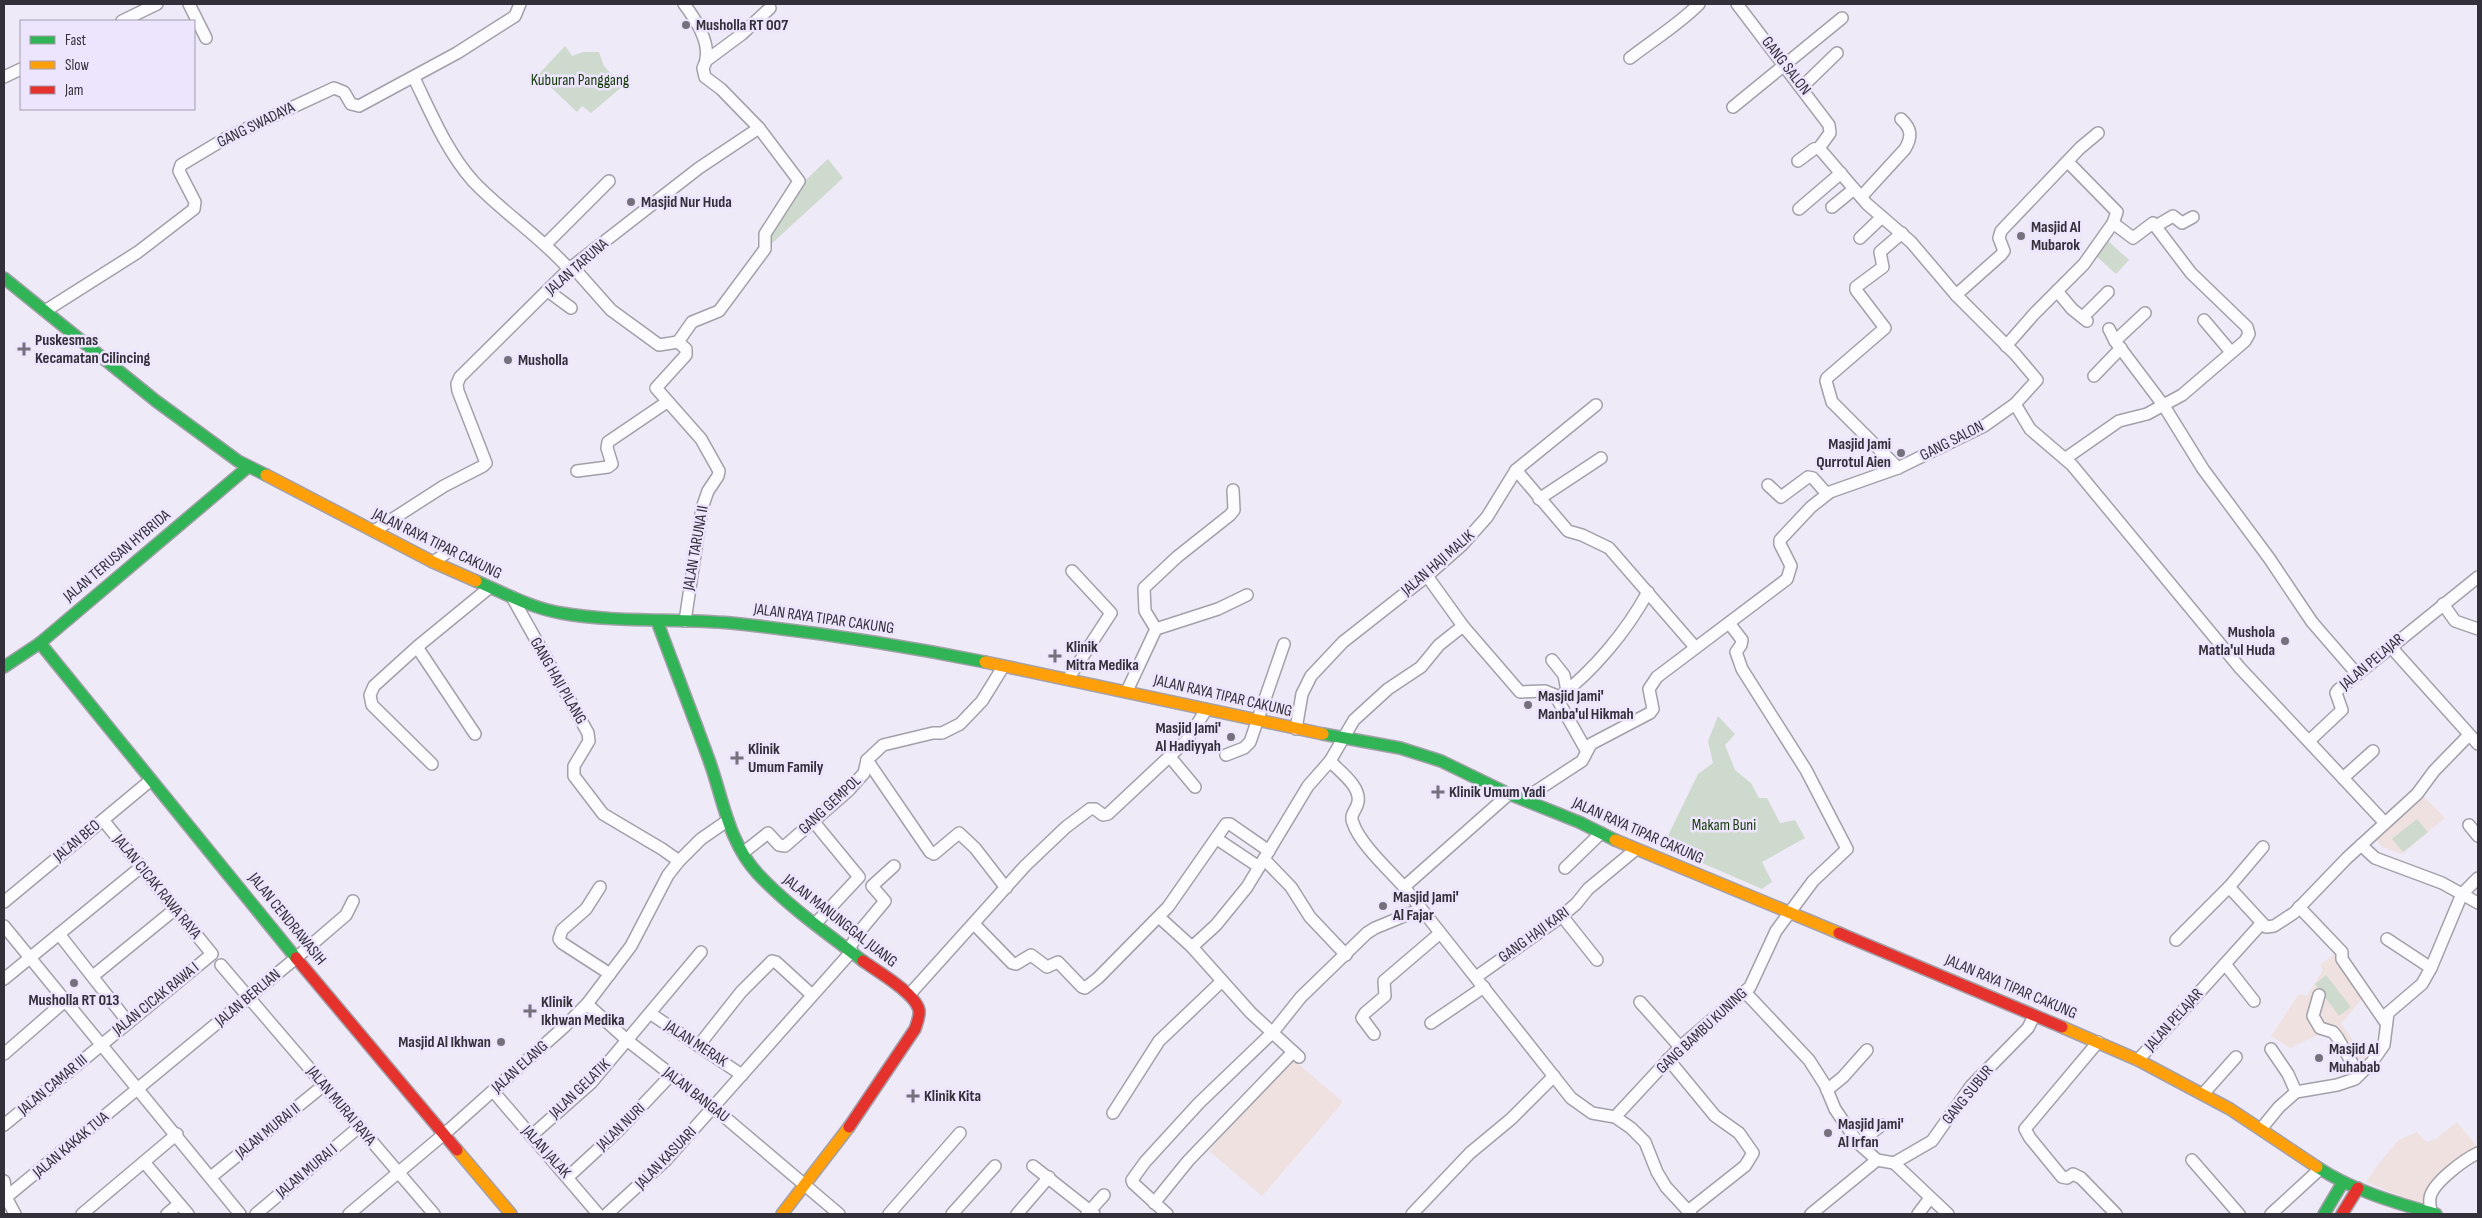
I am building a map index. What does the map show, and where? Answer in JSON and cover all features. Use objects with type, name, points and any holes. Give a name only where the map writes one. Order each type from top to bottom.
[{"type":"street","points":[[124,20],[157,4]]},
{"type":"street","points":[[189,4],[206,38]]},
{"type":"street","name":"GANG SWADAYA","points":[[45,311],[138,252],[194,209],[195,202],[179,171],[181,165],[226,138],[334,88],[344,92],[351,104],[359,106],[414,78],[515,16],[520,4]]},
{"type":"street","points":[[684,4],[702,34],[707,60]]},
{"type":"street","points":[[1630,58],[1660,34],[1674,26],[1699,4]]},
{"type":"street","name":"GANG SALON","points":[[1524,799],[1582,762],[1590,744],[1650,713],[1653,709],[1650,686],[1662,673],[1786,579],[1791,566],[1780,544],[1780,540],[1811,507],[1827,494],[1898,468],[1984,426],[2014,404],[2037,380],[2035,375],[1956,295],[1902,233],[1857,193],[1820,148],[1830,133],[1831,128],[1802,87],[1737,4]]},
{"type":"street","points":[[414,78],[461,167],[500,205],[546,244],[611,310],[659,346],[678,342],[692,322],[719,311],[764,249],[765,234],[799,180],[759,128],[720,89],[705,77],[703,68],[707,60],[742,34],[770,8]]},
{"type":"street","points":[[1733,107],[1842,18]]},
{"type":"street","points":[[1802,87],[1837,53]]},
{"type":"street","points":[[4,77],[20,69]]},
{"type":"street","points":[[1832,207],[1857,193],[1905,149],[1910,140],[1909,128],[1901,119]]},
{"type":"street","name":"JALAN TARUNA","points":[[374,531],[486,462],[457,384],[460,377],[571,268],[699,168],[759,128]]},
{"type":"street","points":[[1956,295],[2002,254],[2004,248],[1999,238],[2001,231],[2098,133]]},
{"type":"street","points":[[1798,161],[1820,148]]},
{"type":"street","points":[[2006,346],[2057,290],[2084,264],[2113,223],[2117,212],[2068,162]]},
{"type":"street","points":[[1799,209],[1841,172]]},
{"type":"street","points":[[546,244],[608,181]]},
{"type":"street","points":[[2156,226],[2173,216],[2182,222],[2193,217]]},
{"type":"street","points":[[1860,238],[1882,217]]},
{"type":"street","points":[[2066,458],[2119,421],[2147,414],[2182,395],[2245,341],[2249,334],[2247,327],[2191,273],[2156,226],[2149,224],[2133,238],[2113,223]]},
{"type":"street","points":[[1898,468],[1832,402],[1826,381],[1827,378],[1885,328],[1856,290],[1856,287],[1883,267],[1884,264],[1880,258],[1880,252],[1902,233]]},
{"type":"street","name":"JALAN RAYA TIPAR CAKUNG","points":[[4,278],[156,401],[248,467],[433,562],[533,606],[561,613],[625,620],[685,620],[728,623],[848,637],[904,646],[1127,691],[1296,729],[1344,736],[1400,748],[1440,761],[1635,850],[1791,912],[2138,1060],[2204,1094],[2343,1182],[2433,1214]]},
{"type":"street","points":[[548,290],[571,308]]},
{"type":"street","points":[[2057,290],[2072,309],[2085,319],[2108,292]]},
{"type":"street","points":[[2094,376],[2145,313]]},
{"type":"street","points":[[2204,320],[2231,352]]},
{"type":"street","points":[[2109,329],[2164,406],[2203,469],[2270,558],[2312,622],[2357,674]]},
{"type":"street","name":"JALAN TARUNA II","points":[[678,342],[686,349],[686,355],[656,388],[701,439],[719,471],[718,476],[708,491],[702,508],[685,620]]},
{"type":"street","points":[[577,471],[608,467],[612,464],[607,448],[608,442],[667,402]]},
{"type":"street","points":[[2014,404],[2036,436],[2066,458],[2164,574],[2234,661],[2385,823]]},
{"type":"street","name":"JALAN HAJI MALIK","points":[[1296,729],[1302,694],[1311,676],[1343,642],[1427,576],[1478,528],[1516,470],[1596,405]]},
{"type":"street","points":[[1539,499],[1601,458]]},
{"type":"street","name":"JALAN TERUSAN HYBRIDA","points":[[4,667],[40,643],[248,467]]},
{"type":"street","points":[[1516,470],[1568,531],[1607,546],[1696,647]]},
{"type":"street","points":[[1768,485],[1781,497],[1808,476],[1814,478],[1827,494]]},
{"type":"street","points":[[1156,629],[1145,610],[1144,588],[1177,557],[1232,513],[1233,490]]},
{"type":"street","points":[[433,562],[445,554]]},
{"type":"street","points":[[1068,679],[1111,613],[1072,571]]},
{"type":"street","points":[[1427,576],[1464,626],[1520,692],[1545,691],[1563,694]]},
{"type":"street","name":"JALAN PELAJAR","points":[[2309,741],[2340,713],[2341,705],[2336,693],[2390,646],[2478,577]]},
{"type":"street","points":[[432,764],[372,705],[370,695],[374,686],[417,647],[489,588]]},
{"type":"street","points":[[1563,694],[1585,675],[1633,618],[1648,592]]},
{"type":"street","points":[[1127,691],[1156,629],[1218,609],[1248,594]]},
{"type":"street","name":"GANG HAJI PILANG","points":[[512,597],[588,734],[589,741],[574,766],[574,776],[603,814],[662,848],[678,861]]},
{"type":"street","points":[[2444,604],[2455,621],[2478,630]]},
{"type":"street","name":"JALAN MANUNGGAL JUANG","points":[[657,621],[710,762],[727,821],[744,852],[765,882],[815,924],[909,995],[917,1004],[920,1012],[915,1029],[848,1128],[782,1214]]},
{"type":"street","name":"GANG BAMBU KUNING","points":[[1616,1117],[1680,1047],[1745,992],[1753,982],[1770,941],[1814,880],[1846,852],[1847,846],[1835,827],[1806,770],[1742,668],[1736,652],[1742,640],[1730,623]]},
{"type":"street","points":[[1192,947],[1216,925],[1247,887],[1308,786],[1330,761],[1347,730],[1364,711],[1388,690],[1421,667],[1439,645],[1464,626]]},
{"type":"street","name":"JALAN CENDRAWASIH","points":[[40,643],[296,958],[511,1214]]},
{"type":"street","points":[[1226,755],[1248,746],[1284,644]]},
{"type":"street","points":[[2390,646],[2478,744]]},
{"type":"street","points":[[417,647],[476,734]]},
{"type":"street","points":[[1552,660],[1564,675],[1563,694],[1586,750]]},
{"type":"street","name":"GANG GEMPOL","points":[[744,852],[768,833],[780,846],[785,846],[857,781],[864,773],[867,760],[883,745],[933,733],[942,734],[960,724],[982,701],[1003,667]]},
{"type":"street","points":[[909,995],[1025,866],[1066,827],[1093,808],[1103,815],[1108,814],[1191,736],[1206,710]]},
{"type":"street","points":[[2229,886],[2266,928],[2286,919],[2416,794],[2434,771],[2469,735]]},
{"type":"street","points":[[2343,778],[2373,751]]},
{"type":"street","points":[[1170,757],[1195,787]]},
{"type":"street","points":[[867,760],[930,852],[934,854],[959,833],[975,848],[1006,888]]},
{"type":"street","points":[[1330,761],[1355,788],[1358,795],[1358,802],[1351,816],[1354,826],[1484,986],[1571,1098],[1592,1112],[1616,1117],[1645,1142],[1661,1180],[1689,1213],[1746,1166],[1753,1153],[1738,1132],[1715,1116],[1668,1059]]},
{"type":"street","name":"JALAN BEO","points":[[4,902],[151,780]]},
{"type":"street","points":[[1404,887],[1509,794]]},
{"type":"street","name":"JALAN CICAK RAWA RAYA","points":[[103,820],[174,910],[212,954]]},
{"type":"street","name":"JALAN ELANG","points":[[349,1214],[493,1091],[587,1004],[631,946],[668,875],[678,861],[701,839],[727,821]]},
{"type":"street","points":[[813,821],[859,877],[815,924]]},
{"type":"street","points":[[974,924],[1012,963],[1016,964],[1031,955],[1047,967],[1058,962],[1085,988],[1098,978],[1158,917],[1226,824],[1230,824],[1291,887],[1310,917],[1346,955]]},
{"type":"street","points":[[2469,825],[2478,836]]},
{"type":"street","points":[[1565,868],[1601,833]]},
{"type":"street","points":[[1216,839],[1264,859]]},
{"type":"street","points":[[2361,845],[2375,858],[2442,883],[2478,903]]},
{"type":"street","points":[[2176,940],[2229,886],[2263,847]]},
{"type":"street","name":"GANG HAJI KARI","points":[[1476,977],[1562,916],[1594,884],[1635,850]]},
{"type":"street","name":"JALAN KASUARI","points":[[606,1214],[647,1180],[714,1108],[850,950],[860,931],[885,901],[872,886],[894,866]]},
{"type":"street","points":[[4,979],[141,867]]},
{"type":"street","points":[[2261,1129],[2279,1106],[2296,1092],[2350,1082],[2359,1075],[2384,1045],[2388,1013],[2422,984],[2431,968],[2462,894],[2478,878]]},
{"type":"street","points":[[600,887],[586,909],[562,930],[559,939],[562,943],[610,974]]},
{"type":"street","name":"JALAN BERLIAN","points":[[138,1090],[296,958],[346,914],[353,901]]},
{"type":"street","points":[[2299,907],[2342,952],[2342,959],[2386,1023]]},
{"type":"street","points":[[1168,1214],[1136,1187],[1132,1180],[1145,1162],[1200,1103],[1272,1032],[1301,997],[1375,928],[1421,909]]},
{"type":"street","points":[[93,976],[174,910]]},
{"type":"street","points":[[1562,916],[1597,960]]},
{"type":"street","points":[[1154,1203],[1188,1161],[1296,1055],[1222,981],[1192,947],[1158,917]]},
{"type":"street","name":"JALAN PELAJAR","points":[[2138,1060],[2261,924]]},
{"type":"street","points":[[4,926],[240,1214]]},
{"type":"street","points":[[59,934],[128,1022]]},
{"type":"street","points":[[1374,1034],[1362,1018],[1365,1013],[1386,996],[1384,981],[1440,934]]},
{"type":"street","points":[[2387,940],[2431,968]]},
{"type":"street","name":"JALAN GELATIK","points":[[531,1136],[591,1083],[651,1014],[701,952]]},
{"type":"street","name":"JALAN CICAK RAWA I","points":[[101,1044],[212,954]]},
{"type":"street","points":[[699,1045],[741,992],[772,961],[776,962],[812,995]]},
{"type":"street","points":[[221,964],[248,997]]},
{"type":"street","points":[[2225,964],[2254,1001]]},
{"type":"street","points":[[1113,1113],[1159,1041],[1222,981]]},
{"type":"street","points":[[1431,1023],[1484,986]]},
{"type":"street","points":[[1745,992],[1809,1060],[1827,1090],[1835,1109],[1858,1143],[1877,1160],[1894,1163],[1943,1212]]},
{"type":"street","points":[[2319,996],[2313,1016],[2320,1028],[2333,1032],[2337,1036],[2359,1075]]},
{"type":"street","name":"JALAN MURAI RAYA","points":[[248,997],[324,1084],[432,1214]]},
{"type":"street","points":[[4,1054],[65,1002]]},
{"type":"street","points":[[1640,1002],[1680,1047]]},
{"type":"street","name":"JALAN BANGAU","points":[[587,1004],[628,1041],[714,1108],[839,1214]]},
{"type":"street","name":"JALAN MERAK","points":[[651,1014],[742,1075]]},
{"type":"street","name":"GANG SUBUR","points":[[1894,1163],[1932,1140],[1971,1086],[2028,1028],[2034,1016]]},
{"type":"street","points":[[2098,1042],[2025,1129],[2030,1138],[2062,1177],[2067,1178],[2073,1174],[2081,1178],[2116,1214]]},
{"type":"street","name":"JALAN CAMAR III","points":[[4,1125],[101,1044]]},
{"type":"street","points":[[2271,1048],[2288,1074],[2296,1092]]},
{"type":"street","points":[[1827,1090],[1843,1077],[1867,1050]]},
{"type":"street","points":[[2204,1094],[2236,1057]]},
{"type":"street","name":"JALAN NURI","points":[[568,1177],[620,1129],[671,1075]]},
{"type":"street","points":[[1412,1214],[1470,1153],[1511,1119],[1554,1076]]},
{"type":"street","name":"JALAN MURAI II","points":[[211,1177],[324,1084]]},
{"type":"street","name":"JALAN KAKAK TUA","points":[[5,1199],[138,1090]]},
{"type":"street","name":"JALAN JALAK","points":[[493,1091],[598,1214]]},
{"type":"street","points":[[1858,1143],[1882,1125]]},
{"type":"street","name":"JALAN MURAI I","points":[[256,1214],[359,1127]]},
{"type":"street","points":[[890,1214],[960,1133]]},
{"type":"street","points":[[82,1214],[176,1134]]},
{"type":"street","points":[[2433,1214],[2430,1198],[2436,1187],[2456,1168],[2478,1153]]},
{"type":"street","points":[[1810,1214],[1877,1160]]},
{"type":"street","points":[[2192,1160],[2239,1214]]},
{"type":"street","points":[[144,1162],[188,1214]]},
{"type":"street","points":[[952,1214],[995,1166]]},
{"type":"street","points":[[1033,1166],[1049,1176],[1090,1213],[1104,1195]]},
{"type":"street","points":[[2271,1214],[2320,1169]]},
{"type":"street","points":[[1017,1214],[1049,1176]]},
{"type":"street","points":[[4,1181],[5,1199],[15,1214]]},
{"type":"street","points":[[2324,1214],[2343,1182]]},
{"type":"street","points":[[2342,1214],[2358,1188]]},
{"type":"street","points":[[1918,1214],[1930,1198]]},
{"type":"street","points":[[167,1214],[179,1204]]},
{"type":"shaded area","points":[[2423,796],[2445,818],[2402,854],[2382,847],[2374,836]]},
{"type":"shaded area","points":[[2336,953],[2365,995],[2341,1024],[2367,1059],[2354,1074],[2330,1032],[2315,1036],[2290,1048],[2271,1036],[2299,994],[2307,996],[2323,970],[2320,965]]},
{"type":"shaded area","points":[[1290,1057],[1343,1102],[1262,1196],[1209,1151]]},
{"type":"shaded area","points":[[2457,1122],[2478,1148],[2424,1206],[2366,1182],[2399,1140],[2417,1132],[2426,1142],[2436,1139]]},
{"type":"green space","name":"Kuburan Panggang","points":[[565,46],[572,56],[583,52],[599,52],[604,66],[623,86],[591,113],[582,106],[577,112],[538,75]]},
{"type":"green space","points":[[828,159],[843,178],[768,247],[769,235],[774,223],[789,199]]},
{"type":"green space","points":[[2105,238],[2129,260],[2116,274],[2093,253]]},
{"type":"green space","name":"Makam Buni","points":[[1718,716],[1735,734],[1725,745],[1735,770],[1751,783],[1759,798],[1767,798],[1780,823],[1795,820],[1805,838],[1762,862],[1772,882],[1762,889],[1663,846],[1698,774],[1713,763],[1708,741]]},
{"type":"green space","points":[[2417,819],[2428,832],[2403,852],[2392,839]]},
{"type":"green space","points":[[2326,975],[2351,1007],[2339,1016],[2315,984]]},
{"type":"traffic: fast","points":[[4,278],[156,401],[238,461],[266,475]]},
{"type":"traffic: fast","points":[[4,667],[40,643],[248,467]]},
{"type":"traffic: fast","points":[[476,581],[528,604],[561,613],[603,618],[731,623],[795,630],[985,662]]},
{"type":"traffic: fast","points":[[657,621],[709,760],[727,819],[740,848],[758,874],[783,898],[863,961]]},
{"type":"traffic: fast","points":[[40,643],[296,958]]},
{"type":"traffic: fast","points":[[1323,734],[1400,748],[1441,761],[1509,794],[1579,822],[1615,840]]},
{"type":"traffic: fast","points":[[2317,1167],[2359,1189],[2436,1214]]},
{"type":"traffic: fast","points":[[2324,1214],[2343,1182]]},
{"type":"traffic: slow","points":[[266,475],[433,562],[476,581]]},
{"type":"traffic: slow","points":[[985,662],[1323,734]]},
{"type":"traffic: slow","points":[[1615,840],[1839,933]]},
{"type":"traffic: slow","points":[[2062,1027],[2138,1060],[2230,1109],[2317,1167]]},
{"type":"traffic: slow","points":[[782,1214],[849,1127]]},
{"type":"traffic: slow","points":[[457,1150],[511,1214]]},
{"type":"traffic: jam","points":[[1839,933],[2062,1027]]},
{"type":"traffic: jam","points":[[296,958],[457,1150]]},
{"type":"traffic: jam","points":[[849,1127],[915,1029],[919,1015],[916,1003],[911,997],[895,983],[863,961]]},
{"type":"traffic: jam","points":[[2342,1214],[2358,1188]]},
{"type":"place","name":"Musholla RT 007","points":[[686,25]]},
{"type":"place","name":"Masjid Nur Huda","points":[[631,202]]},
{"type":"place","name":"Masjid Al Mubarok","points":[[2021,236]]},
{"type":"place","name":"Puskesmas Kecamatan Cilincing","points":[[24,349]]},
{"type":"place","name":"Musholla","points":[[508,360]]},
{"type":"place","name":"Masjid Jami Qurrotul Aien","points":[[1901,453]]},
{"type":"place","name":"Mushola Matla'ul Huda","points":[[2285,641]]},
{"type":"place","name":"Klinik Mitra Medika","points":[[1055,656]]},
{"type":"place","name":"Masjid Jami' Manba'ul Hikmah","points":[[1528,705]]},
{"type":"place","name":"Masjid Jami' Al Hadiyyah","points":[[1231,737]]},
{"type":"place","name":"Klinik Umum Family","points":[[737,758]]},
{"type":"place","name":"Klinik Umum Yadi","points":[[1438,792]]},
{"type":"place","name":"Masjid Jami' Al Fajar","points":[[1383,906]]},
{"type":"place","name":"Musholla RT 013","points":[[74,983]]},
{"type":"place","name":"Klinik Ikhwan Medika","points":[[530,1011]]},
{"type":"place","name":"Masjid Al Ikhwan","points":[[501,1042]]},
{"type":"place","name":"Masjid Al Muhabab","points":[[2319,1058]]},
{"type":"place","name":"Klinik Kita","points":[[913,1096]]},
{"type":"place","name":"Masjid Jami' Al Irfan","points":[[1828,1133]]}]
